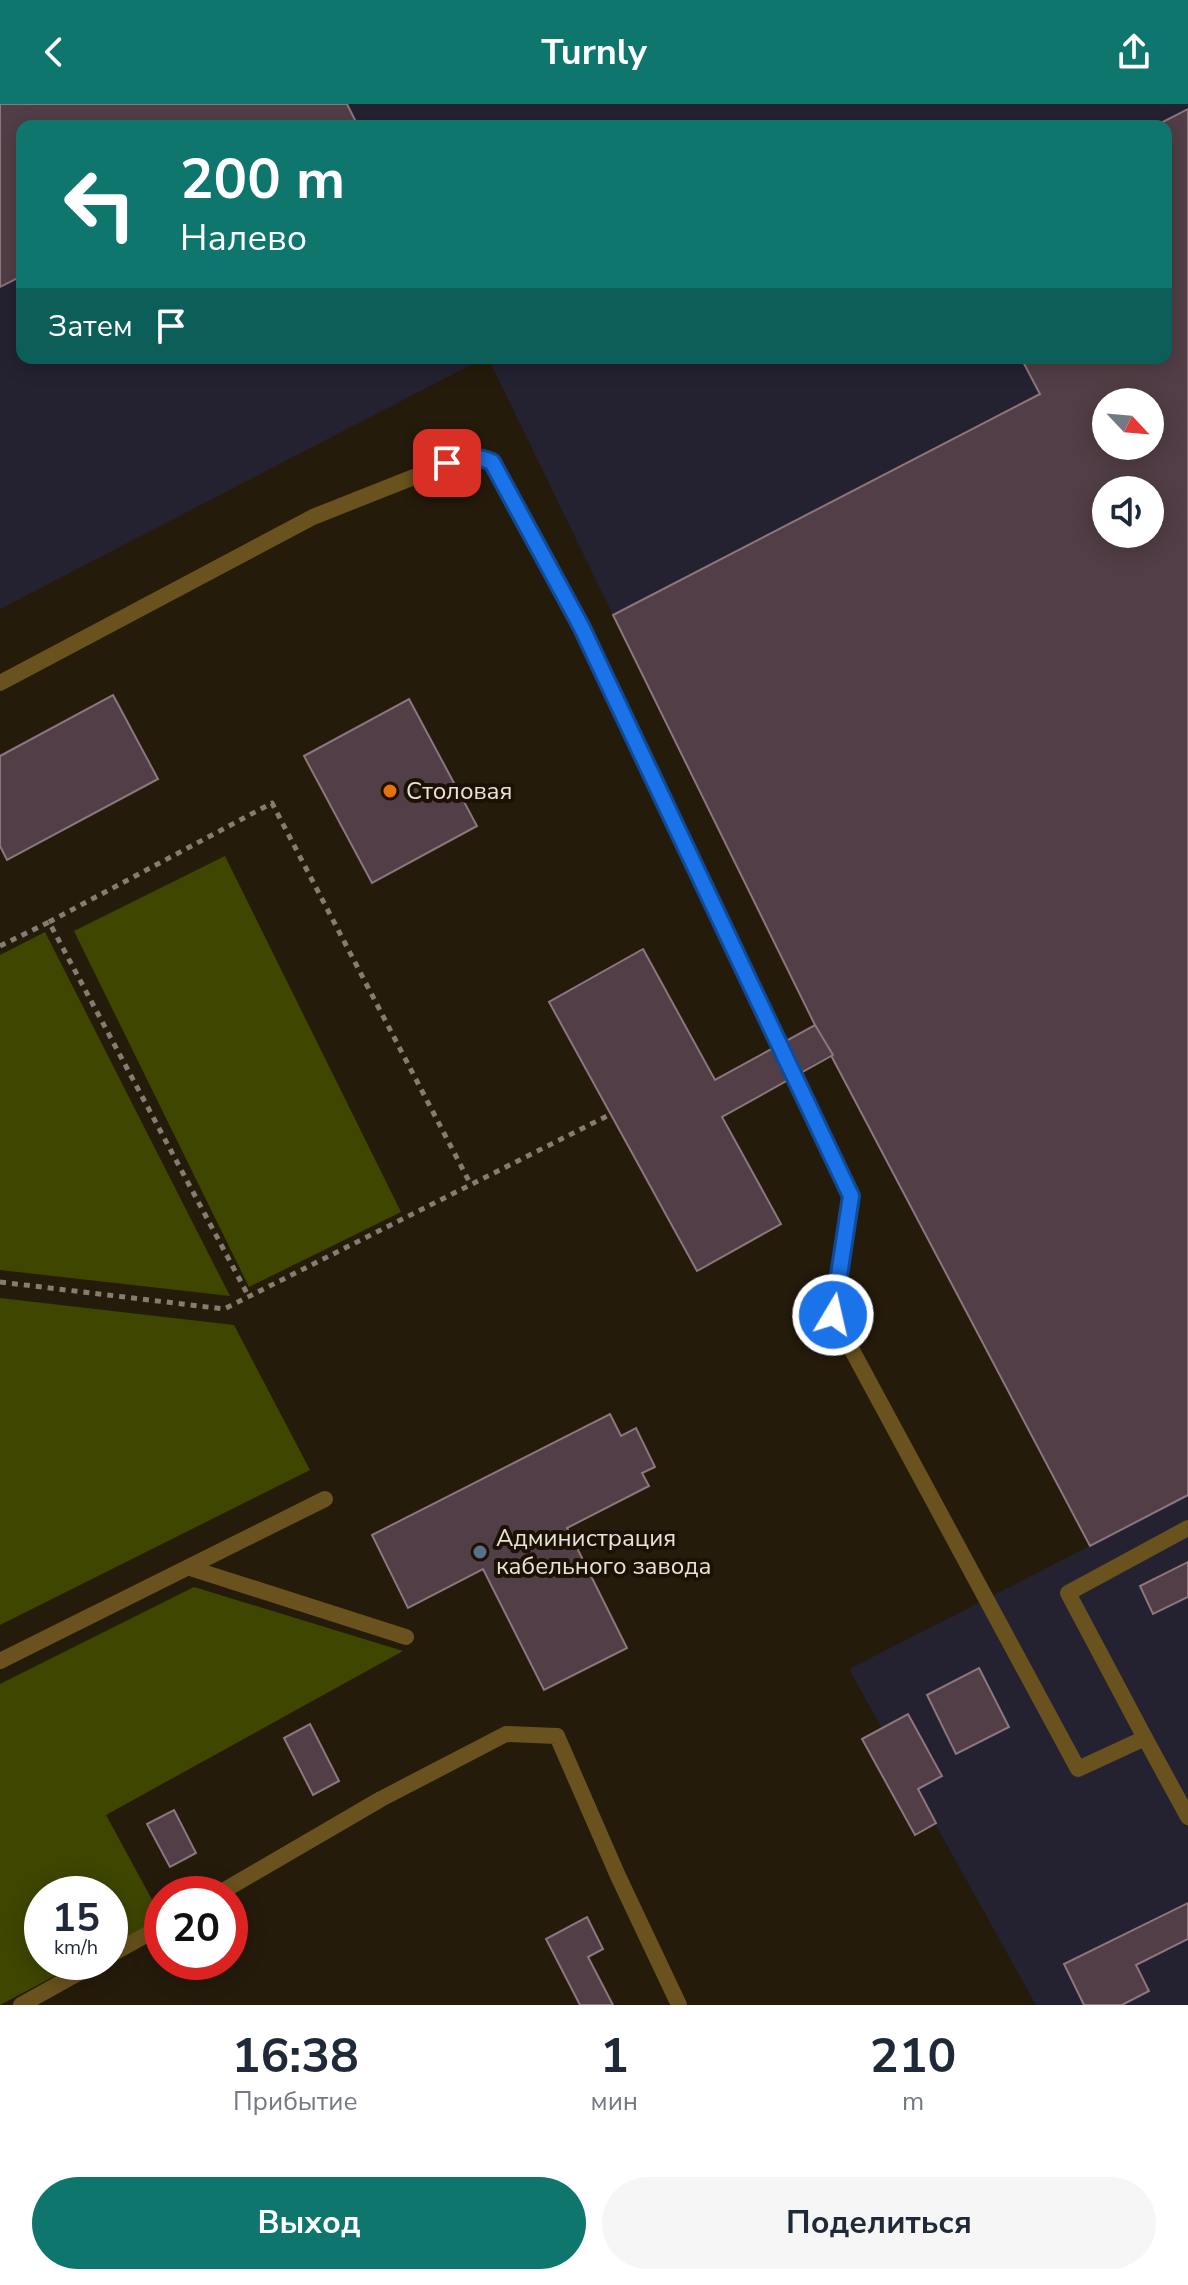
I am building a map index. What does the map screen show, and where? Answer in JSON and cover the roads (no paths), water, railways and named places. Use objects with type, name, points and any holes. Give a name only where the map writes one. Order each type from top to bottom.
[{"type":"lane","points":[[0,683],[313,517],[462,458],[479,457],[492,462],[581,626],[851,1196],[833,1315],[1078,1769],[1145,1738]]},
{"type":"lane","points":[[0,1661],[325,1499]]},
{"type":"lane","points":[[1188,1528],[1068,1593],[1188,1817]]},
{"type":"lane","points":[[190,1568],[406,1637]]},
{"type":"lane","points":[[248,1877],[381,1799],[506,1734],[557,1736],[679,2005]]},
{"type":"lane","points":[[21,2005],[66,1980]]},
{"type":"place","name":"Столовая","points":[[390,791]]},
{"type":"place","name":"Администрация кабельного завода","points":[[480,1552]]}]
